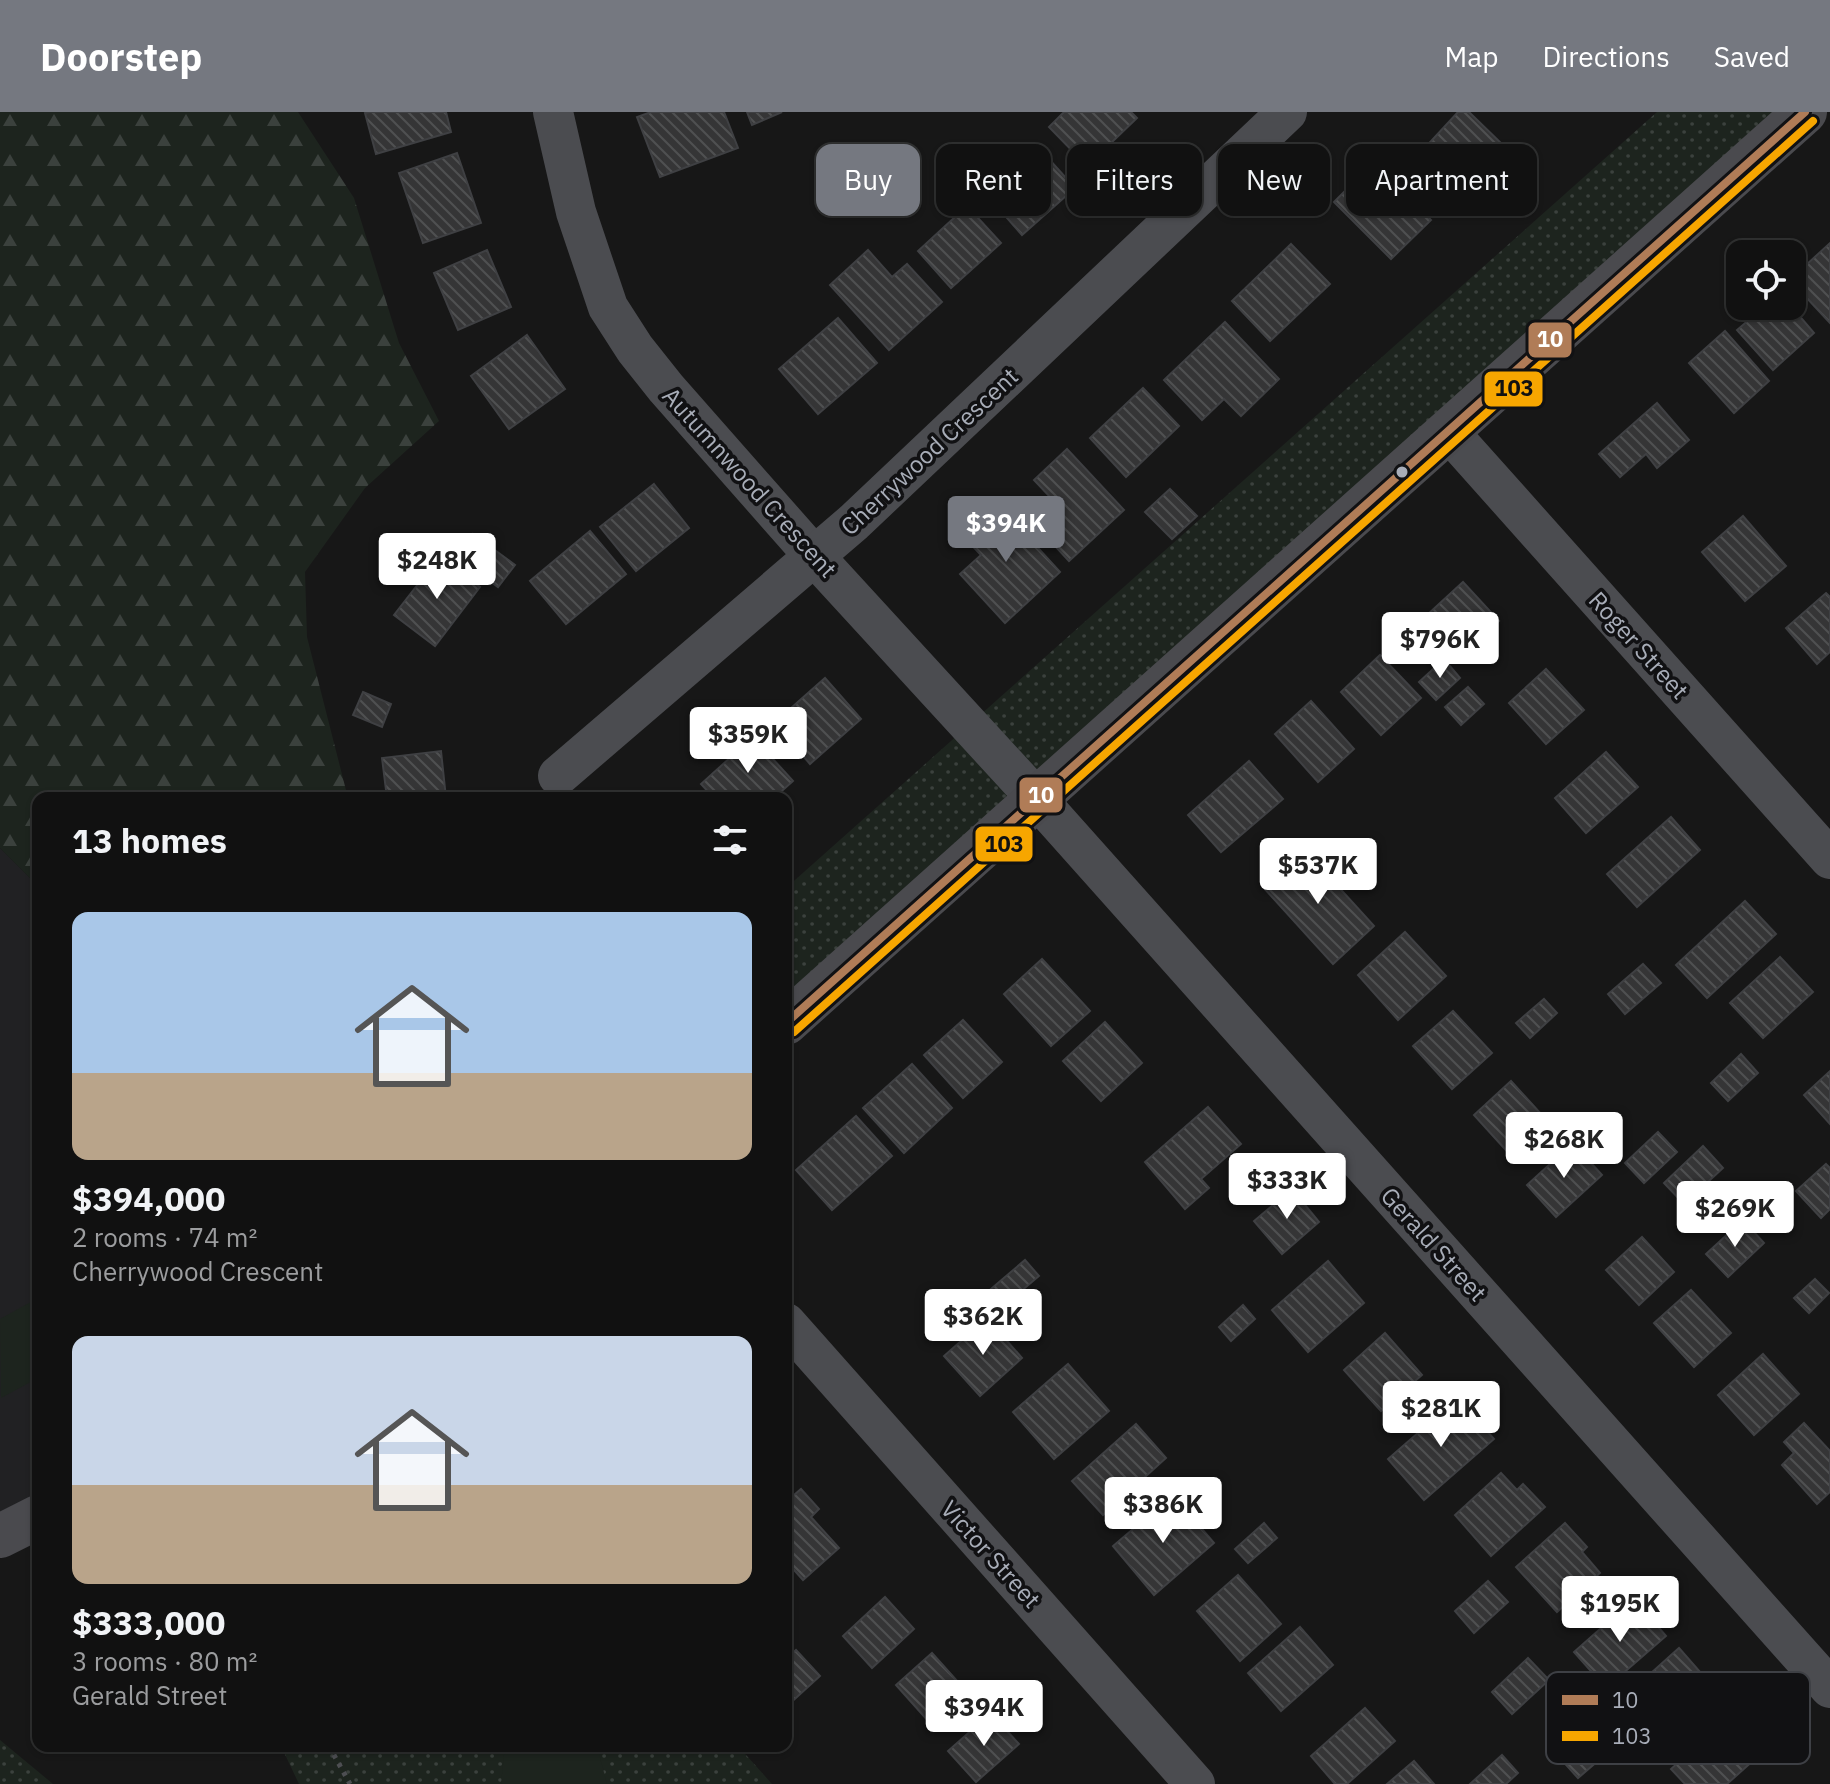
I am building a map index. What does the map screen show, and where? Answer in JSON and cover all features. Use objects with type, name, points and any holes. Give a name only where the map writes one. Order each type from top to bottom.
[{"type":"main road","points":[[792,1018],[1805,112]]},
{"type":"main road","points":[[0,1536],[32,1520]]},
{"type":"street","name":"Autumnwood Crescent","points":[[553,112],[576,212],[608,307],[635,349],[815,557],[1038,800]]},
{"type":"street","name":"Cherrywood Crescent","points":[[558,776],[815,557],[1287,112]]},
{"type":"street","name":"Roger Street","points":[[1448,431],[1830,859]]},
{"type":"street","name":"Gerald Street","points":[[1038,800],[1830,1688]]},
{"type":"street","name":"Victor Street","points":[[792,1330],[1195,1784]]},
{"type":"path","points":[[332,1752],[350,1784]]},
{"type":"shaded area","points":[[0,848],[32,880],[32,1517],[0,1532]]},
{"type":"green space","points":[[0,112],[298,112],[354,198],[399,343],[439,421],[365,488],[305,572],[307,637],[346,792],[32,792],[32,880],[0,848]]},
{"type":"green space","points":[[1657,112],[1799,112],[792,1013],[792,883]]},
{"type":"green space","points":[[32,1301],[32,1381],[1,1398],[0,1319]]},
{"type":"green space","points":[[0,1740],[53,1784],[0,1784]]},
{"type":"green space","points":[[284,1752],[743,1752],[772,1784],[299,1784]]},
{"type":"green space","points":[[507,1752],[599,1752],[607,1784],[501,1784]]},
{"type":"building","points":[[446,112],[451,132],[376,154],[365,113]]},
{"type":"building","points":[[651,112],[724,112],[738,148],[660,177],[637,117]]},
{"type":"building","points":[[747,112],[782,112],[752,125]]},
{"type":"building","points":[[1064,112],[1131,112],[1137,118],[1110,144],[1067,145],[1049,127]]},
{"type":"building","points":[[1458,112],[1469,112],[1502,144],[1428,144]]},
{"type":"building","points":[[457,153],[481,223],[423,243],[399,173]]},
{"type":"building","points":[[1051,161],[1067,179],[1067,195],[1051,209]]},
{"type":"building","points":[[1346,190],[1346,214],[1334,202]]},
{"type":"building","points":[[956,216],[976,216],[1001,243],[951,288],[918,251]]},
{"type":"building","points":[[1005,216],[1043,216],[1022,235]]},
{"type":"building","points":[[1348,216],[1427,216],[1431,220],[1391,259]]},
{"type":"building","points":[[1830,243],[1830,323],[1806,297],[1806,265]]},
{"type":"building","points":[[1291,244],[1330,284],[1270,341],[1232,301]]},
{"type":"building","points":[[487,250],[511,307],[458,330],[434,273]]},
{"type":"building","points":[[868,250],[892,277],[907,264],[942,302],[889,350],[830,285]]},
{"type":"building","points":[[838,318],[877,363],[818,414],[779,369]]},
{"type":"building","points":[[1749,320],[1803,320],[1814,333],[1773,370],[1737,330]]},
{"type":"building","points":[[1225,322],[1279,379],[1241,416],[1224,399],[1202,420],[1164,380]]},
{"type":"building","points":[[1725,331],[1769,381],[1734,413],[1689,363]]},
{"type":"building","points":[[527,335],[565,389],[509,429],[471,376]]},
{"type":"building","points":[[1143,388],[1179,426],[1126,477],[1090,438]]},
{"type":"building","points":[[1657,403],[1689,440],[1657,468],[1646,454],[1620,477],[1599,454]]},
{"type":"building","points":[[1067,449],[1124,510],[1069,561],[1030,519],[1052,499],[1034,480]]},
{"type":"building","points":[[654,484],[689,528],[636,571],[600,527]]},
{"type":"building","points":[[1170,489],[1197,516],[1172,539],[1145,512]]},
{"type":"building","points":[[998,504],[1060,572],[1005,623],[960,574],[981,555],[963,536]]},
{"type":"building","points":[[1743,516],[1786,566],[1745,601],[1702,552]]},
{"type":"building","points":[[590,531],[626,574],[566,624],[530,581]]},
{"type":"building","points":[[473,534],[515,565],[498,587],[457,557]]},
{"type":"building","points":[[440,556],[480,587],[435,646],[394,615]]},
{"type":"building","points":[[1463,582],[1499,621],[1464,654],[1427,615]]},
{"type":"building","points":[[1826,593],[1830,597],[1830,652],[1817,664],[1786,628]]},
{"type":"building","points":[[1380,655],[1421,698],[1381,735],[1341,692]]},
{"type":"building","points":[[1444,659],[1460,678],[1436,700],[1419,682]]},
{"type":"building","points":[[1546,669],[1584,710],[1546,744],[1509,703]]},
{"type":"building","points":[[825,678],[861,719],[810,764],[774,723]]},
{"type":"building","points":[[1468,687],[1484,704],[1461,725],[1445,707]]},
{"type":"building","points":[[363,692],[391,704],[382,727],[353,715]]},
{"type":"building","points":[[1311,701],[1354,749],[1318,782],[1275,734]]},
{"type":"building","points":[[753,737],[793,781],[781,792],[708,792],[701,784]]},
{"type":"building","points":[[441,751],[445,792],[386,792],[382,758]]},
{"type":"building","points":[[1606,752],[1638,787],[1586,833],[1555,798]]},
{"type":"building","points":[[1249,761],[1283,799],[1221,852],[1188,815]]},
{"type":"building","points":[[1671,817],[1700,850],[1637,907],[1607,874]]},
{"type":"building","points":[[1304,849],[1374,926],[1333,964],[1263,887]]},
{"type":"building","points":[[1745,901],[1776,934],[1707,998],[1676,965]]},
{"type":"building","points":[[1405,932],[1446,976],[1398,1020],[1358,975]]},
{"type":"building","points":[[1780,957],[1813,992],[1763,1038],[1730,1003]]},
{"type":"building","points":[[1042,959],[1090,1011],[1051,1046],[1004,994]]},
{"type":"building","points":[[1643,964],[1661,983],[1625,1014],[1608,994]]},
{"type":"building","points":[[1544,999],[1557,1013],[1530,1038],[1516,1023]]},
{"type":"building","points":[[1453,1011],[1492,1053],[1452,1089],[1413,1046]]},
{"type":"building","points":[[963,1020],[1002,1062],[963,1098],[924,1055]]},
{"type":"building","points":[[1105,1022],[1142,1063],[1101,1101],[1063,1061]]},
{"type":"building","points":[[1741,1054],[1758,1073],[1728,1101],[1711,1083]]},
{"type":"building","points":[[912,1064],[952,1108],[904,1153],[863,1108]]},
{"type":"building","points":[[1830,1071],[1830,1124],[1804,1095]]},
{"type":"building","points":[[1511,1081],[1551,1125],[1514,1159],[1474,1115]]},
{"type":"building","points":[[1208,1107],[1241,1144],[1201,1179],[1209,1188],[1185,1209],[1145,1162]]},
{"type":"building","points":[[856,1116],[892,1156],[832,1210],[796,1170]]},
{"type":"building","points":[[1658,1132],[1677,1152],[1644,1183],[1625,1163]]},
{"type":"building","points":[[1573,1143],[1602,1175],[1556,1217],[1527,1185]]},
{"type":"building","points":[[1703,1146],[1723,1168],[1684,1204],[1664,1183]]},
{"type":"building","points":[[1826,1164],[1830,1168],[1830,1209],[1821,1218],[1796,1191]]},
{"type":"building","points":[[1292,1189],[1319,1222],[1282,1254],[1254,1221]]},
{"type":"building","points":[[1743,1220],[1764,1243],[1728,1277],[1706,1254]]},
{"type":"building","points":[[1642,1237],[1674,1272],[1639,1305],[1606,1270]]},
{"type":"building","points":[[1025,1260],[1039,1276],[999,1310],[985,1294]]},
{"type":"building","points":[[1328,1261],[1364,1303],[1308,1352],[1272,1310]]},
{"type":"building","points":[[1815,1279],[1829,1293],[1809,1313],[1794,1298]]},
{"type":"building","points":[[1691,1290],[1731,1333],[1694,1367],[1654,1323]]},
{"type":"building","points":[[1243,1305],[1255,1319],[1231,1341],[1219,1327]]},
{"type":"building","points":[[987,1318],[1022,1358],[980,1396],[944,1356]]},
{"type":"building","points":[[1385,1333],[1422,1375],[1381,1411],[1344,1370]]},
{"type":"building","points":[[1763,1354],[1799,1394],[1754,1435],[1718,1395]]},
{"type":"building","points":[[1068,1364],[1109,1411],[1054,1459],[1013,1412]]},
{"type":"building","points":[[1458,1398],[1494,1439],[1424,1500],[1388,1459]]},
{"type":"building","points":[[1804,1423],[1830,1451],[1830,1492],[1817,1504],[1782,1465],[1794,1453],[1784,1442]]},
{"type":"building","points":[[1136,1424],[1166,1458],[1103,1515],[1072,1481]]},
{"type":"building","points":[[1501,1473],[1517,1490],[1523,1484],[1545,1507],[1491,1556],[1455,1515]]},
{"type":"building","points":[[801,1489],[819,1509],[811,1517],[839,1548],[803,1580],[792,1568],[792,1497]]},
{"type":"building","points":[[1173,1495],[1214,1543],[1154,1595],[1113,1546]]},
{"type":"building","points":[[1264,1523],[1277,1538],[1248,1563],[1235,1549]]},
{"type":"building","points":[[1565,1523],[1587,1547],[1582,1552],[1600,1573],[1557,1612],[1516,1567]]},
{"type":"building","points":[[1238,1575],[1281,1624],[1240,1661],[1197,1611]]},
{"type":"building","points":[[1488,1581],[1508,1602],[1474,1633],[1455,1611]]},
{"type":"building","points":[[885,1597],[914,1629],[872,1668],[843,1636]]},
{"type":"building","points":[[1634,1599],[1666,1636],[1624,1672],[1592,1672],[1574,1652]]},
{"type":"building","points":[[1300,1627],[1333,1665],[1281,1711],[1248,1673]]},
{"type":"building","points":[[1679,1648],[1700,1672],[1652,1672]]},
{"type":"building","points":[[796,1650],[820,1676],[792,1702],[792,1654]]},
{"type":"building","points":[[932,1653],[966,1691],[930,1723],[896,1685]]},
{"type":"building","points":[[1528,1658],[1546,1677],[1546,1683],[1512,1714],[1492,1692]]},
{"type":"building","points":[[1365,1708],[1395,1741],[1347,1784],[1335,1784],[1311,1756]]},
{"type":"building","points":[[991,1713],[1019,1744],[976,1782],[948,1751]]},
{"type":"building","points":[[1502,1755],[1518,1773],[1506,1784],[1470,1784]]},
{"type":"building","points":[[1414,1761],[1434,1784],[1387,1784]]},
{"type":"building","points":[[1565,1764],[1594,1764],[1578,1778]]},
{"type":"building","points":[[1677,1764],[1749,1764],[1727,1784],[1685,1784],[1671,1769]]},
{"type":"transit line","name":"10","points":[[792,1018],[1805,112]]},
{"type":"transit line","name":"103","points":[[794,1032],[1813,121]]}]
